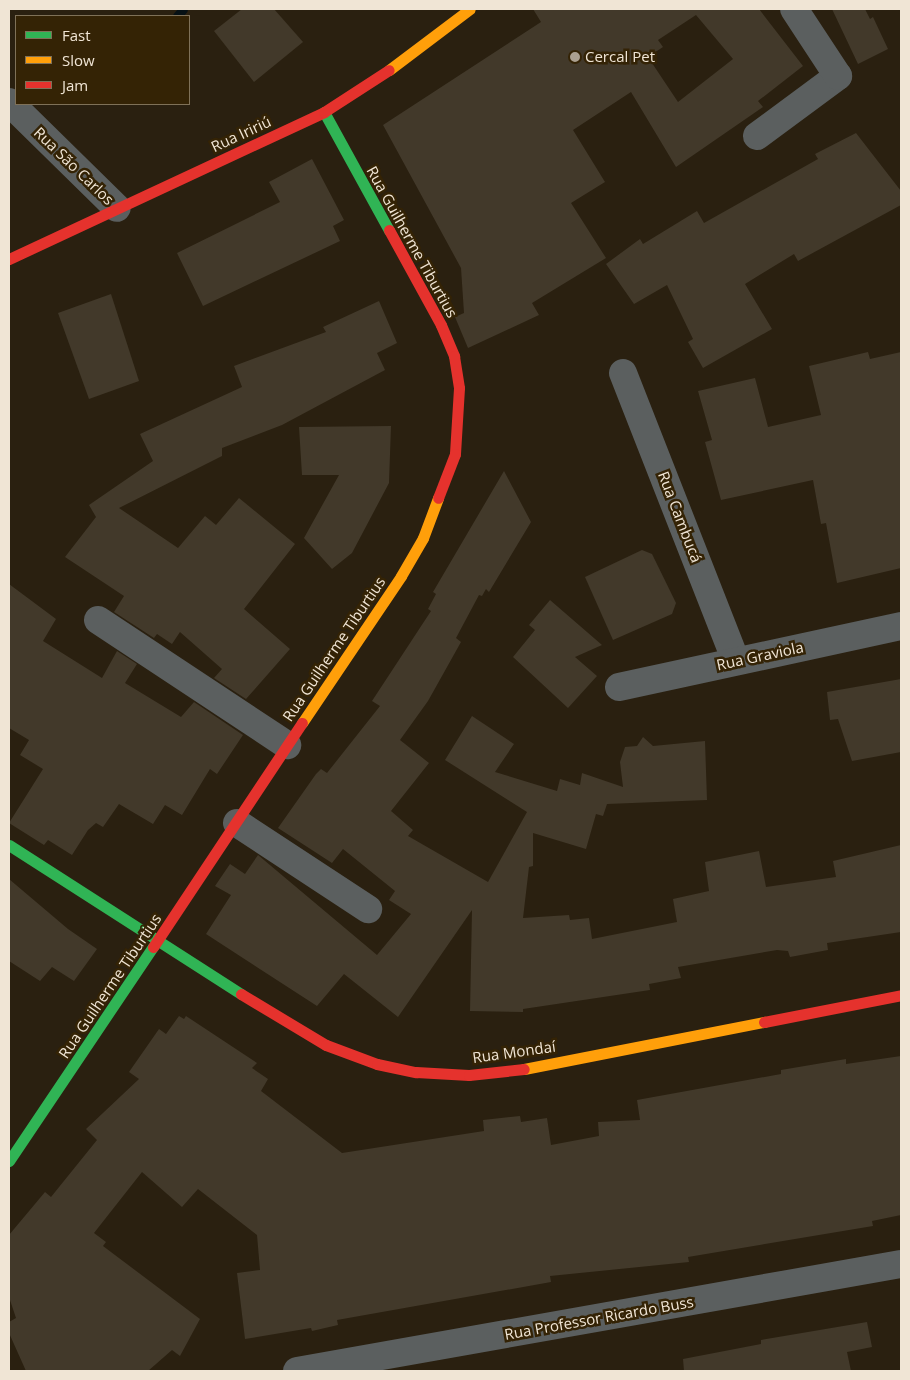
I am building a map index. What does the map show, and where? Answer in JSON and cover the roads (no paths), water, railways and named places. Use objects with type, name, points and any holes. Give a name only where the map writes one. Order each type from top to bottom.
[{"type":"street","name":"Rua Iririú","points":[[9,259],[324,112],[394,67],[470,9]]},
{"type":"street","points":[[757,136],[838,76],[794,9]]},
{"type":"street","name":"Rua São Carlos","points":[[9,102],[117,208]]},
{"type":"street","name":"Rua Guilherme Tiburtius","points":[[9,1160],[159,942],[401,576],[423,538],[455,454],[460,388],[454,356],[441,324],[324,112]]},
{"type":"street","name":"Rua Cambucá","points":[[623,372],[736,662]]},
{"type":"street","points":[[98,620],[288,745]]},
{"type":"street","name":"Rua Graviola","points":[[619,687],[901,626]]},
{"type":"street","points":[[237,823],[368,909]]},
{"type":"street","name":"Rua Mondaí","points":[[9,845],[291,1026],[326,1045],[377,1064],[416,1072],[470,1074],[522,1068],[901,995]]},
{"type":"street","name":"Rua Professor Ricardo Buss","points":[[298,1371],[901,1264]]},
{"type":"waterway","points":[[178,15],[183,9]]},
{"type":"place","name":"Cercal Pet","points":[[575,57]]}]
